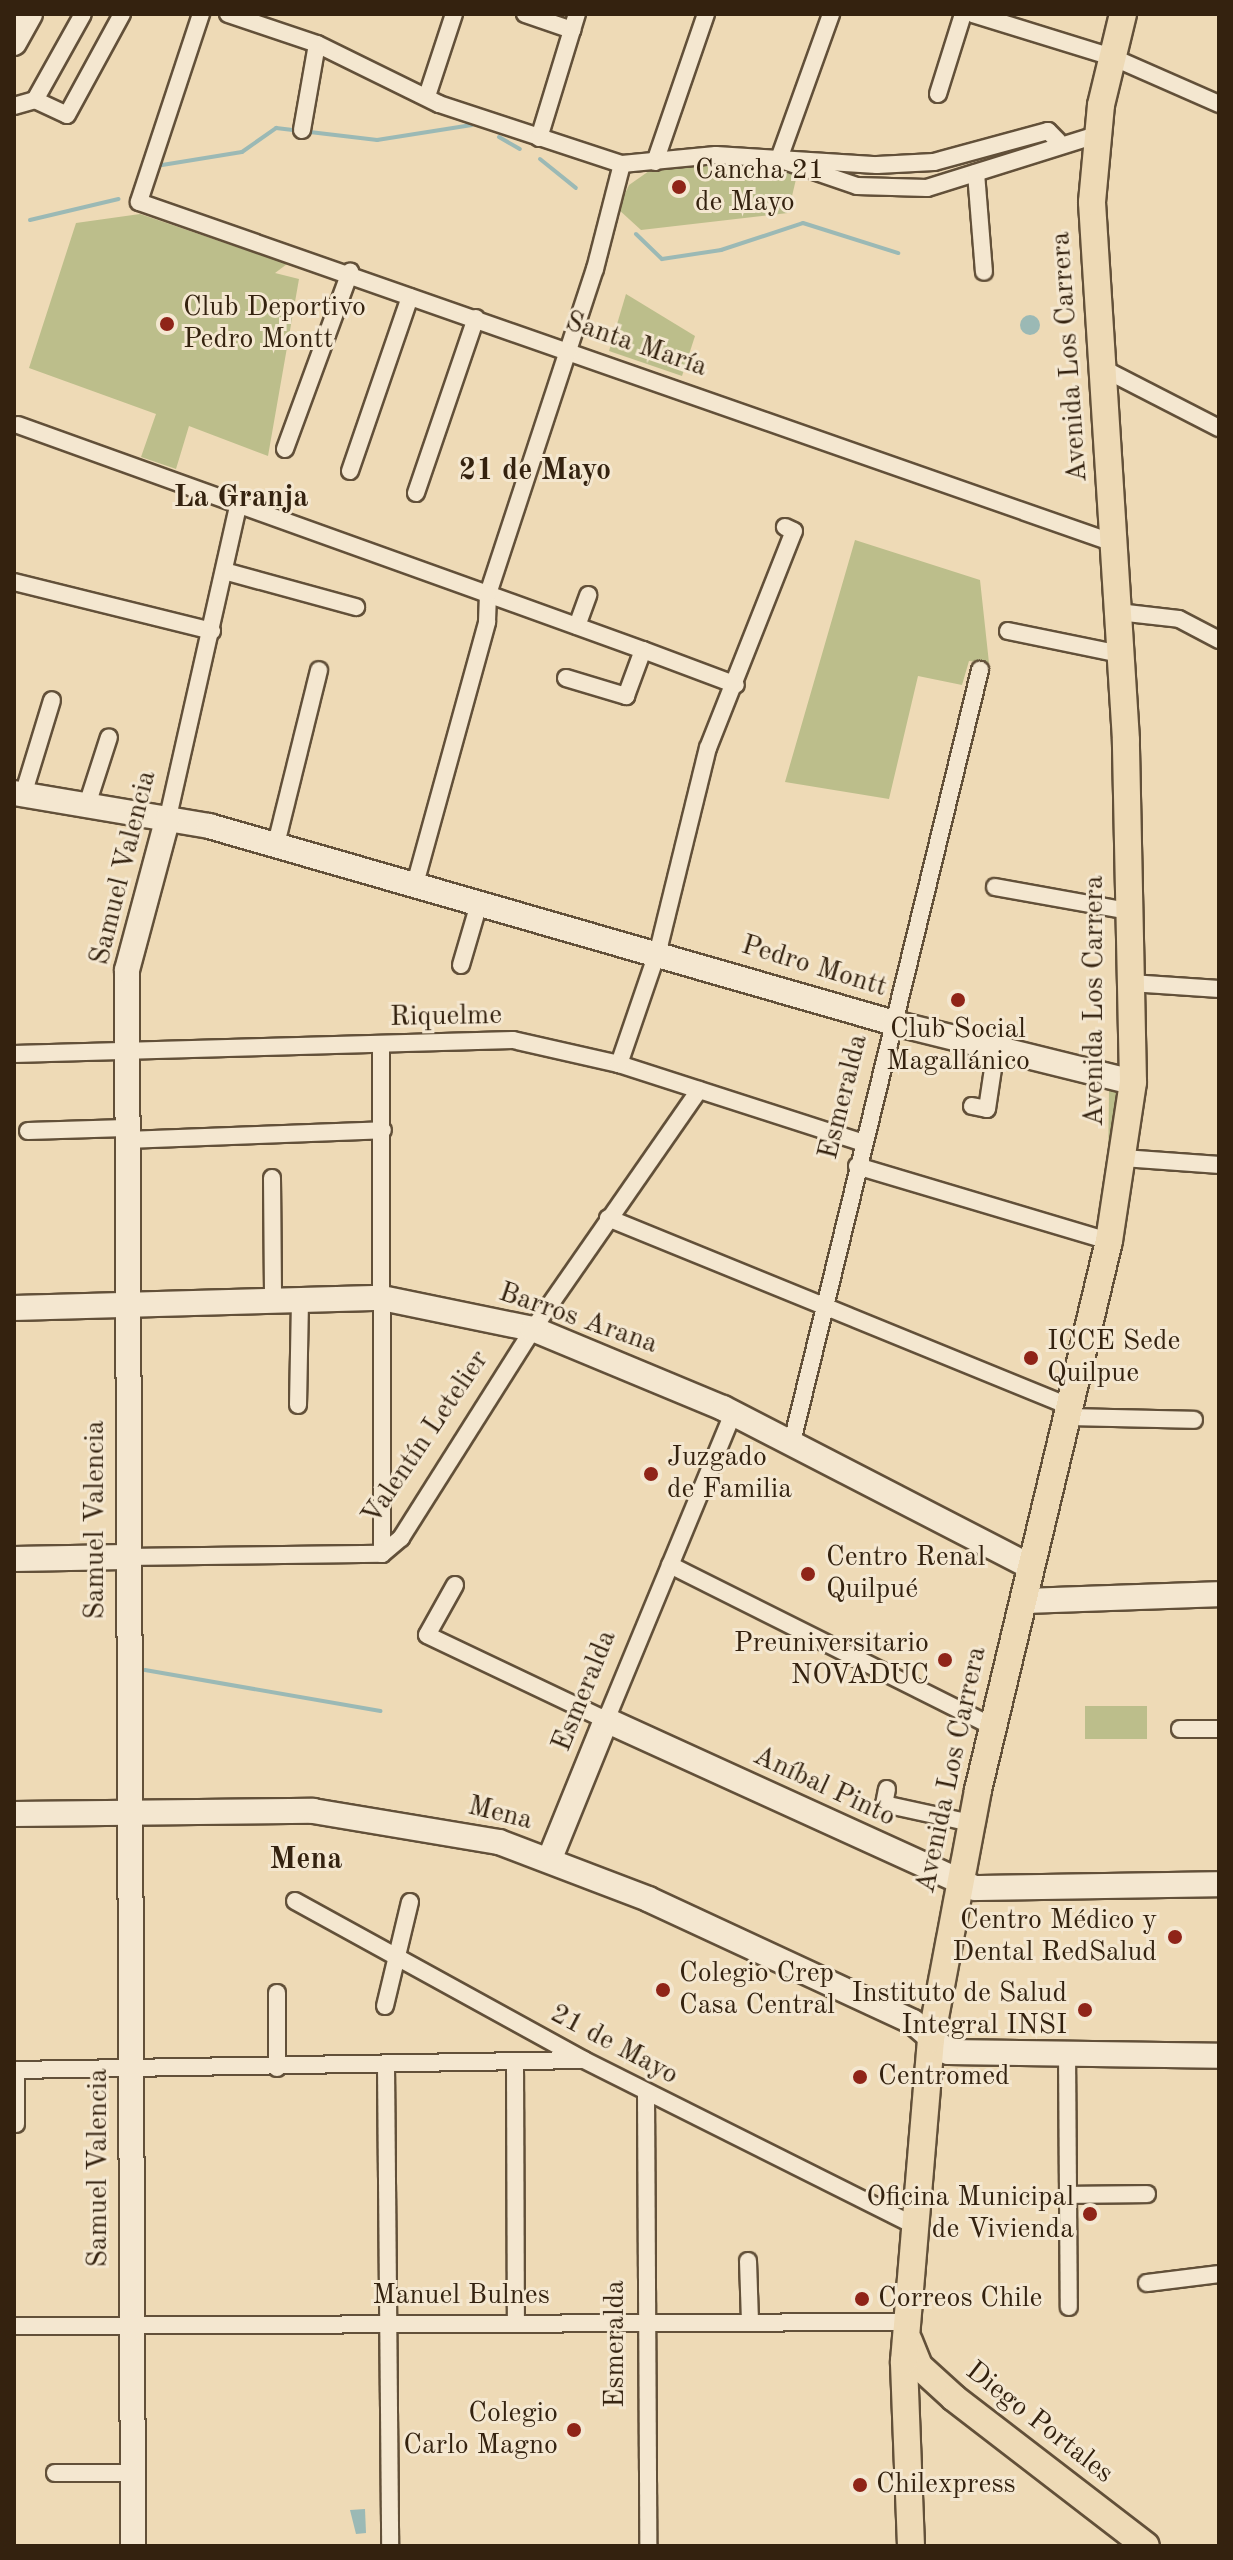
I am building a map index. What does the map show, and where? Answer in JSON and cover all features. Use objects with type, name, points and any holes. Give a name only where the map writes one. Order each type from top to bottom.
[{"type":"main road","name":"Avenida Los Carrera","points":[[911,2546],[909,2330],[913,2225],[931,2039],[959,1882],[992,1726],[1109,1241],[1124,1158],[1133,1082],[1120,654],[1092,202],[1096,135],[1123,14]]},
{"type":"main road","name":"Pedro Montt","points":[[18,794],[168,817],[276,844],[479,904],[658,951],[894,1023],[1133,1082]]},
{"type":"main road","name":"Samuel Valencia","points":[[133,2546],[125,1557],[127,970],[168,817]]},
{"type":"main road","name":"Barros Arana","points":[[14,1308],[382,1298],[533,1329],[733,1413],[791,1446],[1031,1567]]},
{"type":"main road","name":"Valentín Letelier","points":[[14,1559],[125,1557]]},
{"type":"main road","points":[[1023,1601],[1219,1594]]},
{"type":"main road","name":"Esmeralda","points":[[550,1858],[606,1720]]},
{"type":"main road","name":"Aníbal Pinto","points":[[606,1720],[975,1888],[1219,1884]]},
{"type":"main road","name":"Mena","points":[[14,1814],[350,1815],[550,1858],[917,2024],[948,2052],[1219,2056]]},
{"type":"main road","name":"Diego Portales","points":[[909,2330],[919,2366],[951,2396],[1146,2546]]},
{"type":"main road","points":[[910,2456],[919,2404],[951,2396]]},
{"type":"street","points":[[35,100],[83,14]]},
{"type":"street","points":[[14,106],[35,100],[67,115],[122,14]]},
{"type":"street","name":"Santa María","points":[[201,14],[139,202],[350,272],[410,297],[569,350],[1114,543]]},
{"type":"street","points":[[228,14],[270,20],[428,93],[439,104],[622,164],[780,156],[890,165],[934,162],[1048,131],[1058,141]]},
{"type":"street","points":[[428,93],[454,14]]},
{"type":"street","points":[[525,14],[574,22],[539,138]]},
{"type":"street","points":[[655,162],[706,14]]},
{"type":"street","points":[[780,156],[831,14]]},
{"type":"street","points":[[938,94],[963,14]]},
{"type":"street","points":[[973,14],[1112,57],[1219,104]]},
{"type":"street","points":[[302,130],[317,44]]},
{"type":"street","points":[[780,156],[799,170],[884,190],[927,188],[976,173],[1058,141],[1096,135]]},
{"type":"street","points":[[415,884],[457,711],[487,622],[488,594],[595,269],[622,164]]},
{"type":"street","points":[[976,173],[984,272]]},
{"type":"street","points":[[285,449],[350,272]]},
{"type":"street","points":[[350,471],[410,297]]},
{"type":"street","points":[[416,493],[476,318]]},
{"type":"street","points":[[1104,369],[1219,428]]},
{"type":"street","points":[[18,425],[736,685]]},
{"type":"street","name":"Samuel Valencia","points":[[168,817],[238,507]]},
{"type":"street","points":[[619,1064],[658,951],[708,748],[736,685],[794,531],[785,527]]},
{"type":"street","points":[[224,571],[356,607]]},
{"type":"street","points":[[14,582],[212,631]]},
{"type":"street","points":[[577,626],[588,595]]},
{"type":"street","points":[[1118,612],[1179,619],[1219,640]]},
{"type":"street","points":[[1008,631],[1120,654]]},
{"type":"street","points":[[566,678],[626,696],[643,650]]},
{"type":"street","points":[[276,844],[319,670]]},
{"type":"street","name":"Esmeralda","points":[[791,1446],[980,670]]},
{"type":"street","points":[[18,794],[52,700]]},
{"type":"street","points":[[87,805],[109,737]]},
{"type":"street","points":[[995,887],[1129,911]]},
{"type":"street","points":[[461,965],[479,904]]},
{"type":"street","points":[[1131,983],[1219,989]]},
{"type":"street","name":"Riquelme","points":[[14,1054],[513,1040],[619,1064],[864,1143]]},
{"type":"street","points":[[381,1044],[382,1554]]},
{"type":"street","points":[[972,1106],[987,1109],[996,1049]]},
{"type":"street","name":"Valentín Letelier","points":[[125,1557],[382,1554],[401,1538],[533,1329],[699,1090]]},
{"type":"street","points":[[28,1131],[126,1134],[383,1130]]},
{"type":"street","points":[[1124,1158],[1219,1165]]},
{"type":"street","points":[[857,1166],[1109,1241]]},
{"type":"street","points":[[272,1178],[273,1300]]},
{"type":"street","points":[[608,1218],[1067,1412],[1194,1420]]},
{"type":"street","points":[[298,1405],[300,1300]]},
{"type":"street","name":"Esmeralda","points":[[606,1720],[733,1413]]},
{"type":"street","points":[[670,1565],[992,1726]]},
{"type":"street","name":"Aníbal Pinto","points":[[455,1585],[427,1635],[606,1720]]},
{"type":"street","points":[[1180,1729],[1219,1729]]},
{"type":"street","points":[[887,1789],[884,1804],[971,1823]]},
{"type":"street","name":"21 de Mayo","points":[[295,1901],[646,2093],[913,2225]]},
{"type":"street","points":[[385,2006],[393,1952],[410,1902]]},
{"type":"street","points":[[277,1993],[277,2068]]},
{"type":"street","points":[[1067,2052],[1069,2307]]},
{"type":"street","points":[[16,2124],[15,2070],[515,2064],[584,2060]]},
{"type":"street","points":[[515,2064],[516,2321]]},
{"type":"street","points":[[386,2066],[390,2546]]},
{"type":"street","name":"Esmeralda","points":[[646,2093],[648,2546]]},
{"type":"street","points":[[1068,2195],[1147,2194]]},
{"type":"street","points":[[748,2261],[750,2321]]},
{"type":"street","points":[[1147,2283],[1219,2274]]},
{"type":"street","name":"Manuel Bulnes","points":[[14,2326],[646,2320],[750,2321],[909,2330]]},
{"type":"street","points":[[55,2473],[132,2473]]},
{"type":"green space","points":[[734,162],[797,175],[788,213],[641,230],[618,209],[629,185],[649,171]]},
{"type":"green space","name":"Club Deportivo Pedro Montt","points":[[140,214],[287,264],[275,273],[299,279],[268,456],[189,426],[176,469],[141,457],[156,414],[29,368],[76,223]]},
{"type":"green space","points":[[626,294],[695,336],[682,376],[609,351]]},
{"type":"green space","points":[[855,540],[980,580],[989,663],[969,661],[962,685],[918,676],[889,799],[785,782]]},
{"type":"green space","points":[[1109,1090],[1121,1093],[1108,1171]]},
{"type":"green space","points":[[1085,1706],[1147,1706],[1147,1739],[1085,1739]]},
{"type":"water","points":[[1030,315],[1037,318],[1040,325],[1037,332],[1030,335],[1023,332],[1020,325],[1023,318]]},
{"type":"water","points":[[365,2509],[366,2533],[356,2534],[350,2510]]},
{"type":"waterway","points":[[156,166],[242,152],[276,128],[377,140],[472,125]]},
{"type":"waterway","points":[[499,137],[520,149]]},
{"type":"waterway","points":[[540,159],[576,188]]},
{"type":"waterway","points":[[30,220],[119,199]]},
{"type":"waterway","points":[[636,234],[662,259],[721,250],[803,223],[898,253]]},
{"type":"waterway","points":[[145,1670],[380,1711]]},
{"type":"place","name":"Cancha 21 de Mayo","points":[[679,187]]},
{"type":"place","name":"Club Deportivo Pedro Montt","points":[[167,324]]},
{"type":"place","name":"Club Social Magallánico","points":[[958,1000]]},
{"type":"place","name":"ICCE Sede Quilpue","points":[[1031,1358]]},
{"type":"place","name":"Juzgado de Familia","points":[[651,1474]]},
{"type":"place","name":"Centro Renal Quilpué","points":[[808,1574]]},
{"type":"place","name":"Preuniversitario NOVADUC","points":[[945,1660]]},
{"type":"place","name":"Centro Médico y Dental RedSalud","points":[[1175,1937]]},
{"type":"place","name":"Colegio Crep Casa Central","points":[[663,1990]]},
{"type":"place","name":"Instituto de Salud Integral INSI","points":[[1085,2010]]},
{"type":"place","name":"Centromed","points":[[860,2077]]},
{"type":"place","name":"Oficina Municipal de Vivienda","points":[[1090,2214]]},
{"type":"place","name":"Correos Chile","points":[[862,2299]]},
{"type":"place","name":"Colegio Carlo Magno","points":[[574,2430]]},
{"type":"place","name":"Chilexpress","points":[[860,2485]]},
{"type":"district","name":"21 de Mayo","points":[[535,471]]},
{"type":"district","name":"La Granja","points":[[241,498]]},
{"type":"district","name":"Mena","points":[[306,1860]]}]
